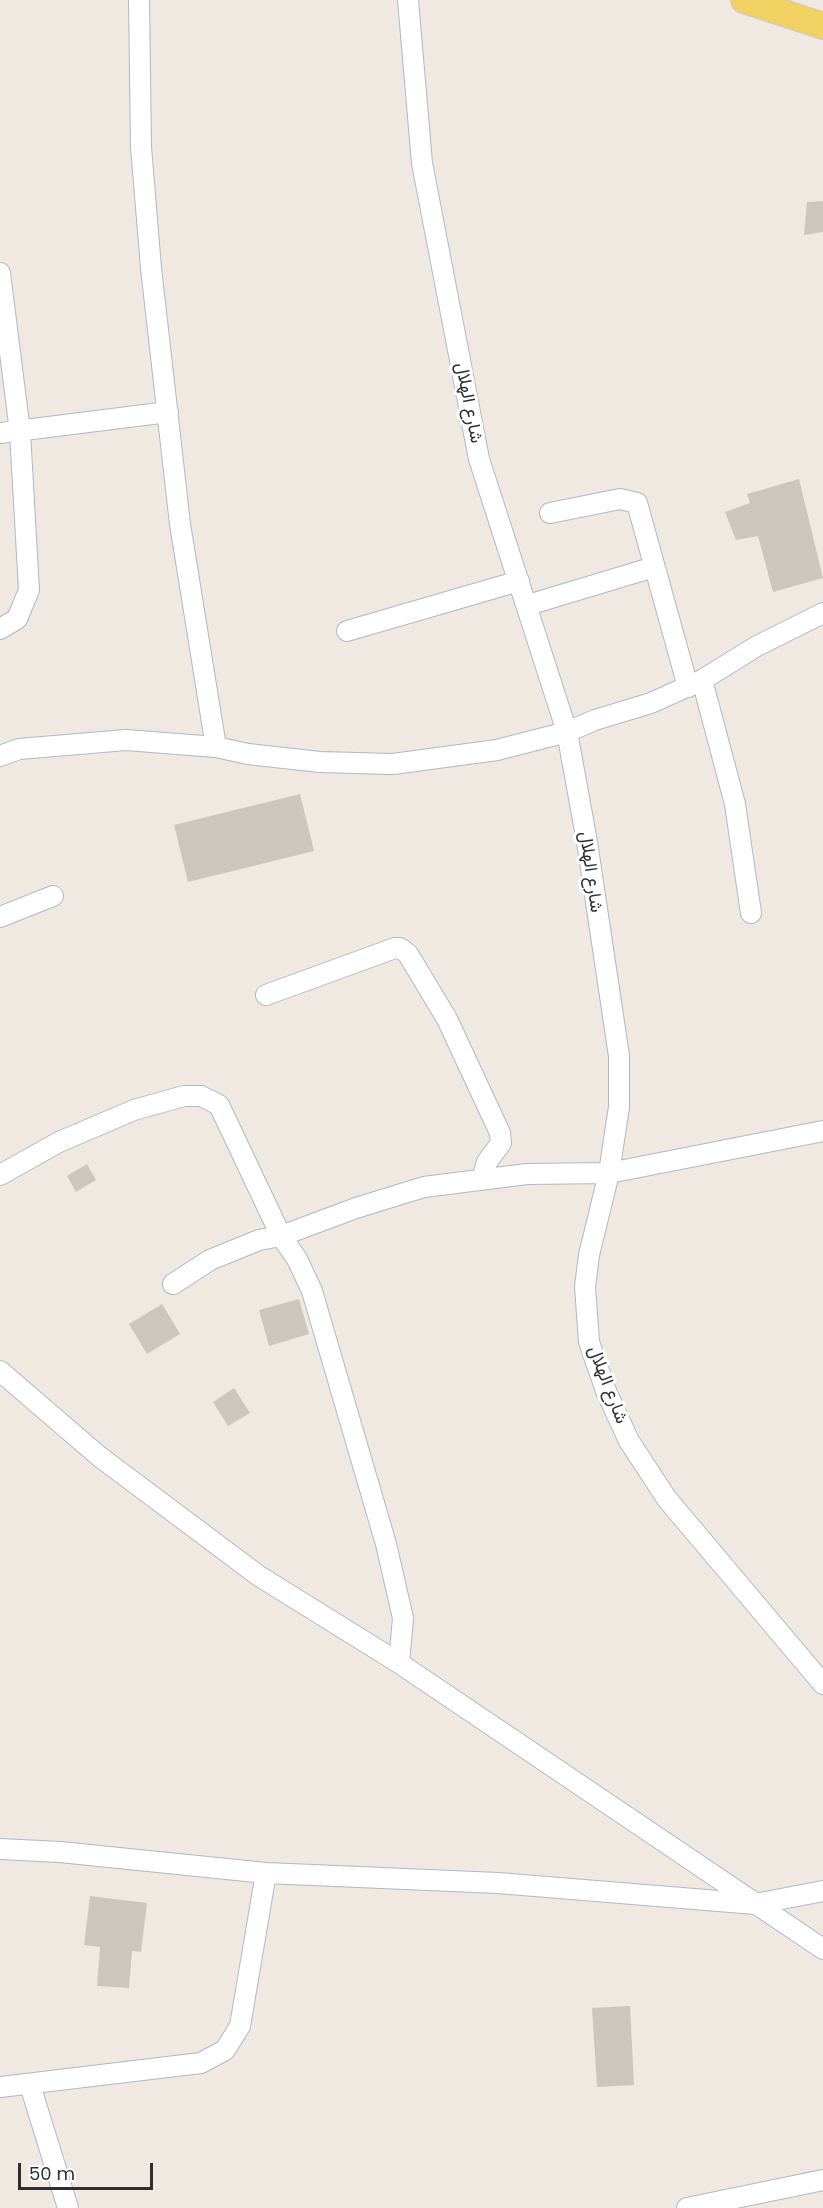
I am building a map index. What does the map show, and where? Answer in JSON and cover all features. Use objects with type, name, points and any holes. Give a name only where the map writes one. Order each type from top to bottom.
[{"type":"main road","points":[[744,0],[823,26]]},
{"type":"street","points":[[139,0],[141,147],[151,268],[180,524],[216,747]]},
{"type":"street","name":"شارع الهلال","points":[[408,0],[424,175],[479,459],[567,732],[587,842],[619,1056],[619,1107],[609,1173],[589,1255],[585,1287],[589,1342],[606,1391],[629,1441],[667,1499],[823,1684]]},
{"type":"street","points":[[0,273],[20,432],[29,590],[17,619],[0,629]]},
{"type":"street","points":[[0,433],[168,412]]},
{"type":"street","points":[[550,513],[620,499],[637,503],[654,567],[735,804],[751,913]]},
{"type":"street","points":[[528,606],[654,567]]},
{"type":"street","points":[[347,631],[519,581]]},
{"type":"street","points":[[0,756],[19,749],[126,740],[216,747],[248,754],[320,762],[393,764],[497,750],[567,732],[595,720],[651,704],[695,684],[757,646],[823,613]]},
{"type":"street","points":[[0,917],[53,896]]},
{"type":"street","points":[[266,995],[395,948],[400,948],[408,954],[447,1019],[500,1133],[501,1143],[487,1162],[482,1179]]},
{"type":"street","points":[[0,1175],[58,1142],[134,1110],[184,1096],[201,1096],[219,1105],[281,1236],[297,1259],[312,1291],[386,1544],[403,1618],[399,1663]]},
{"type":"street","points":[[173,1284],[210,1260],[259,1240],[281,1236],[356,1208],[424,1187],[527,1174],[609,1173],[823,1131]]},
{"type":"street","points":[[0,1371],[100,1457],[259,1576],[399,1663],[823,1949]]},
{"type":"street","points":[[0,1849],[266,1873],[498,1882],[755,1904],[823,1891]]},
{"type":"street","points":[[0,2087],[201,2063],[225,2050],[240,2026],[266,1873]]},
{"type":"street","points":[[30,2085],[68,2208]]},
{"type":"street","points":[[687,2208],[823,2180]]},
{"type":"building","points":[[823,201],[823,232],[804,235],[807,202]]},
{"type":"building","points":[[799,479],[823,578],[773,592],[758,536],[736,540],[725,512],[750,503],[747,494]]},
{"type":"building","points":[[300,794],[314,851],[188,882],[174,825]]},
{"type":"building","points":[[87,1164],[96,1180],[76,1192],[67,1176]]},
{"type":"building","points":[[299,1299],[309,1334],[269,1346],[259,1310]]},
{"type":"building","points":[[162,1304],[180,1334],[147,1354],[129,1324]]},
{"type":"building","points":[[234,1388],[250,1413],[228,1426],[213,1402]]},
{"type":"building","points":[[90,1896],[147,1903],[141,1952],[132,1951],[129,1988],[97,1986],[100,1947],[84,1945]]},
{"type":"building","points":[[630,2006],[634,2085],[597,2087],[592,2008]]}]
